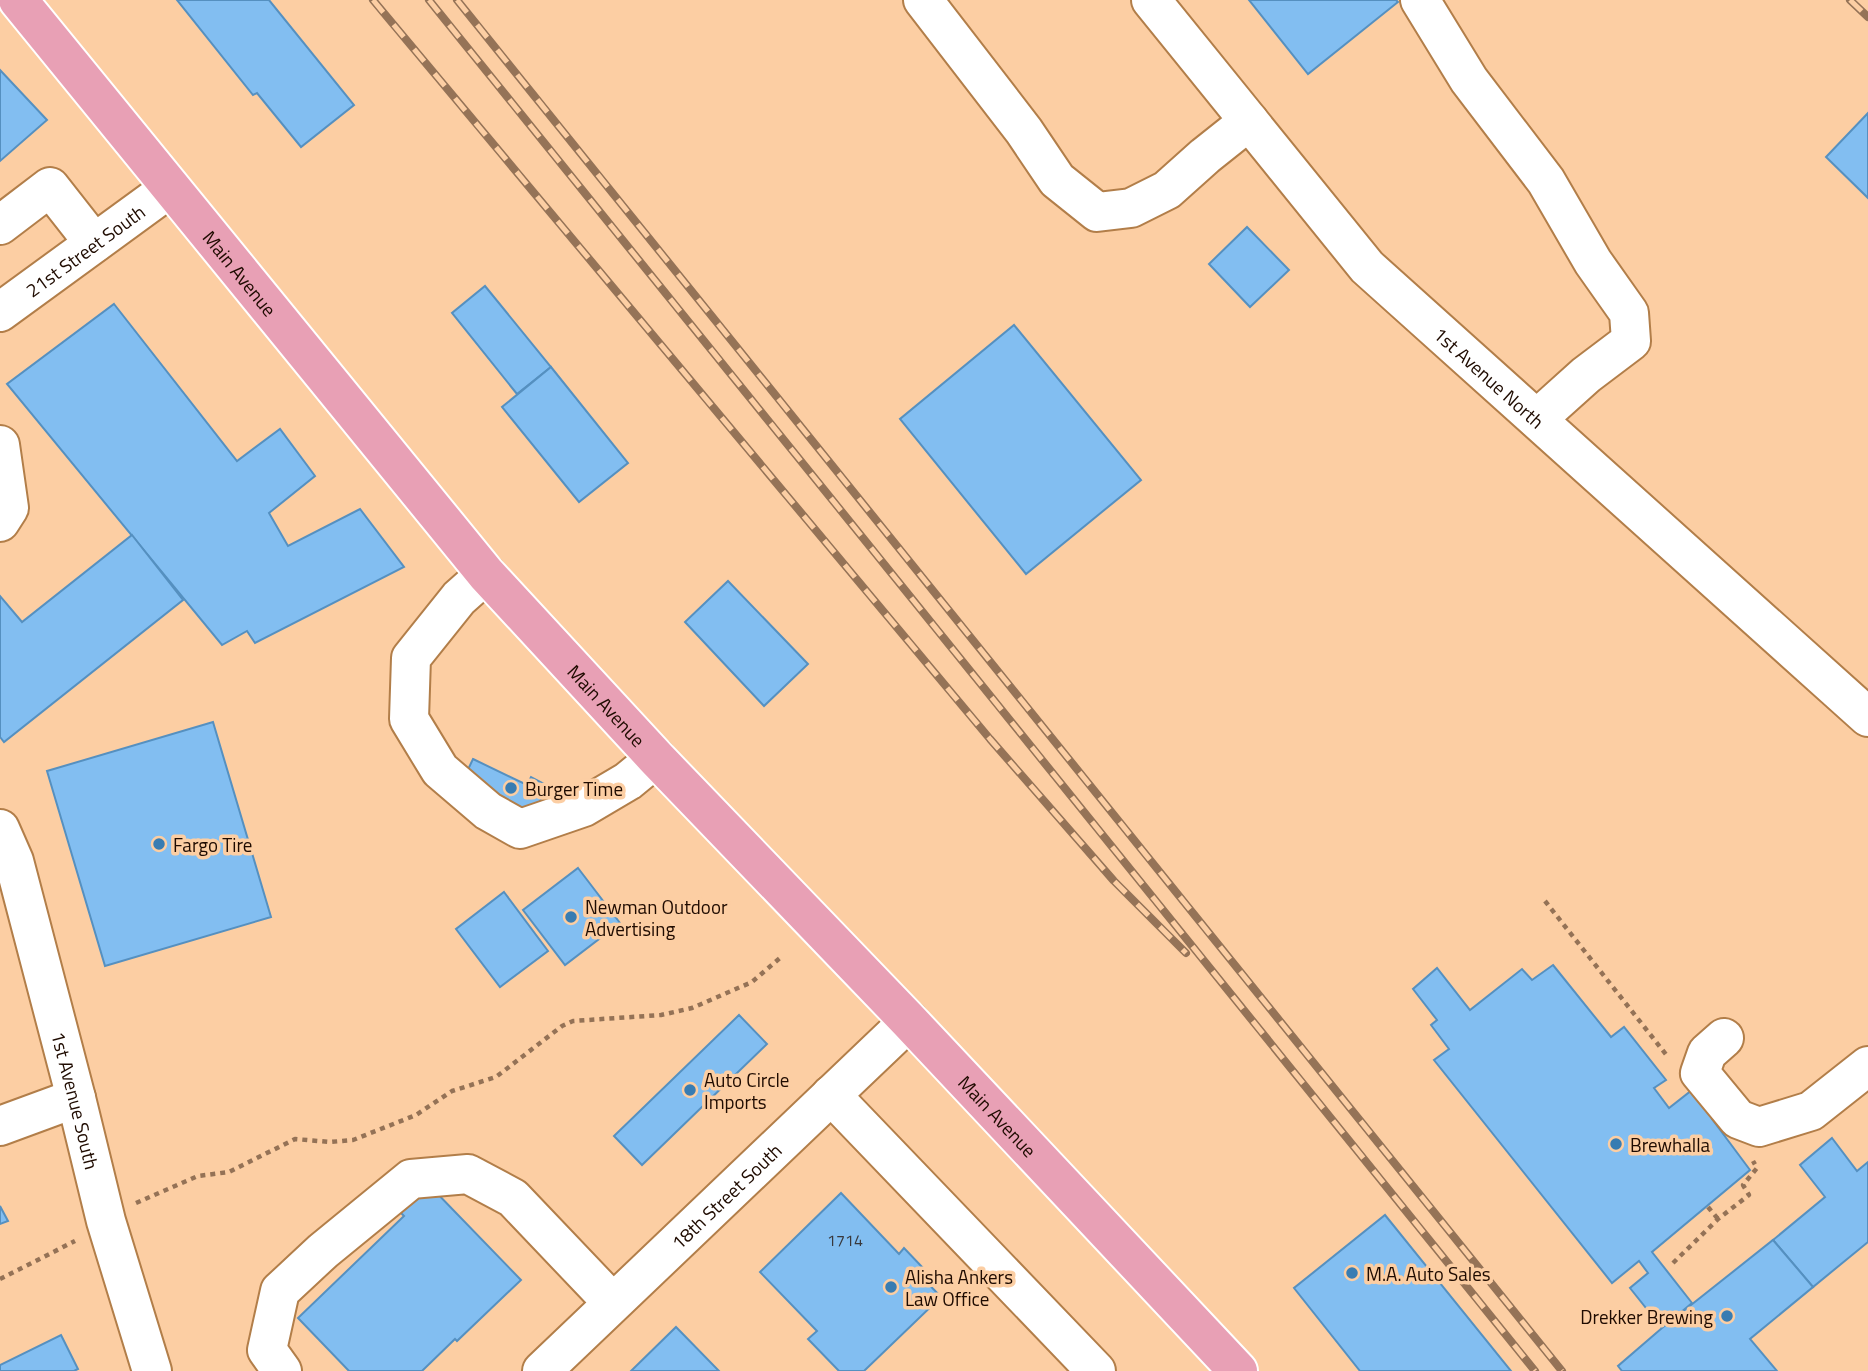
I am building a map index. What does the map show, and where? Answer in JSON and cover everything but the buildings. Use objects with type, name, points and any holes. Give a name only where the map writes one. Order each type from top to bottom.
[{"type":"main road","name":"Main Avenue","points":[[18,0],[486,574],[656,758],[909,1021],[1224,1366]]},
{"type":"street","points":[[923,0],[1024,131],[1057,180],[1097,212],[1130,208],[1167,190],[1249,121]]},
{"type":"street","name":"1st Avenue North","points":[[1150,0],[1367,267],[1868,717]]},
{"type":"street","points":[[1420,0],[1469,80],[1546,181],[1593,262],[1629,313],[1631,341],[1586,375],[1537,419]]},
{"type":"street","points":[[0,225],[50,187],[94,243]]},
{"type":"street","name":"21st Street South","points":[[0,312],[170,188]]},
{"type":"street","points":[[0,445],[9,508],[0,522]]},
{"type":"street","points":[[486,574],[459,598],[411,658],[409,719],[440,770],[488,811],[520,829],[584,807],[628,781],[656,758]]},
{"type":"street","name":"1st Avenue South","points":[[0,830],[14,861],[106,1221],[152,1371]]},
{"type":"street","name":"18th Street South","points":[[542,1371],[909,1021]]},
{"type":"street","points":[[1714,1048],[1700,1073],[1738,1119],[1759,1127],[1811,1111],[1868,1066]]},
{"type":"street","points":[[831,1095],[1096,1371]]},
{"type":"street","points":[[0,1126],[76,1098]]},
{"type":"street","points":[[282,1371],[267,1350],[280,1291],[323,1251],[411,1179],[468,1174],[513,1198],[612,1303]]},
{"type":"path","points":[[0,1279],[77,1240],[129,1206],[198,1176],[229,1172],[295,1139],[330,1142],[353,1140],[416,1115],[452,1091],[473,1082],[496,1077],[562,1026],[573,1021],[661,1015],[692,1008],[752,982],[780,958]]},
{"type":"path","points":[[1664,1052],[1685,1036],[1714,1048]]},
{"type":"path","points":[[1707,1207],[1718,1219]]},
{"type":"railway","points":[[373,0],[990,739],[1114,881],[1186,953]]},
{"type":"railway","points":[[429,0],[1535,1371]]},
{"type":"railway","points":[[457,0],[1562,1371]]},
{"type":"railway","points":[[1850,0],[1868,17]]},
{"type":"place","name":"Burger Time","points":[[511,788]]},
{"type":"place","name":"Fargo Tire","points":[[159,844]]},
{"type":"place","name":"Newman Outdoor Advertising","points":[[571,917]]},
{"type":"place","name":"Auto Circle Imports","points":[[690,1090]]},
{"type":"place","name":"Brewhalla","points":[[1616,1144]]},
{"type":"place","name":"M.A. Auto Sales","points":[[1352,1273]]},
{"type":"place","name":"Alisha Ankers Law Office","points":[[891,1287]]},
{"type":"place","name":"Drekker Brewing","points":[[1727,1316]]}]
